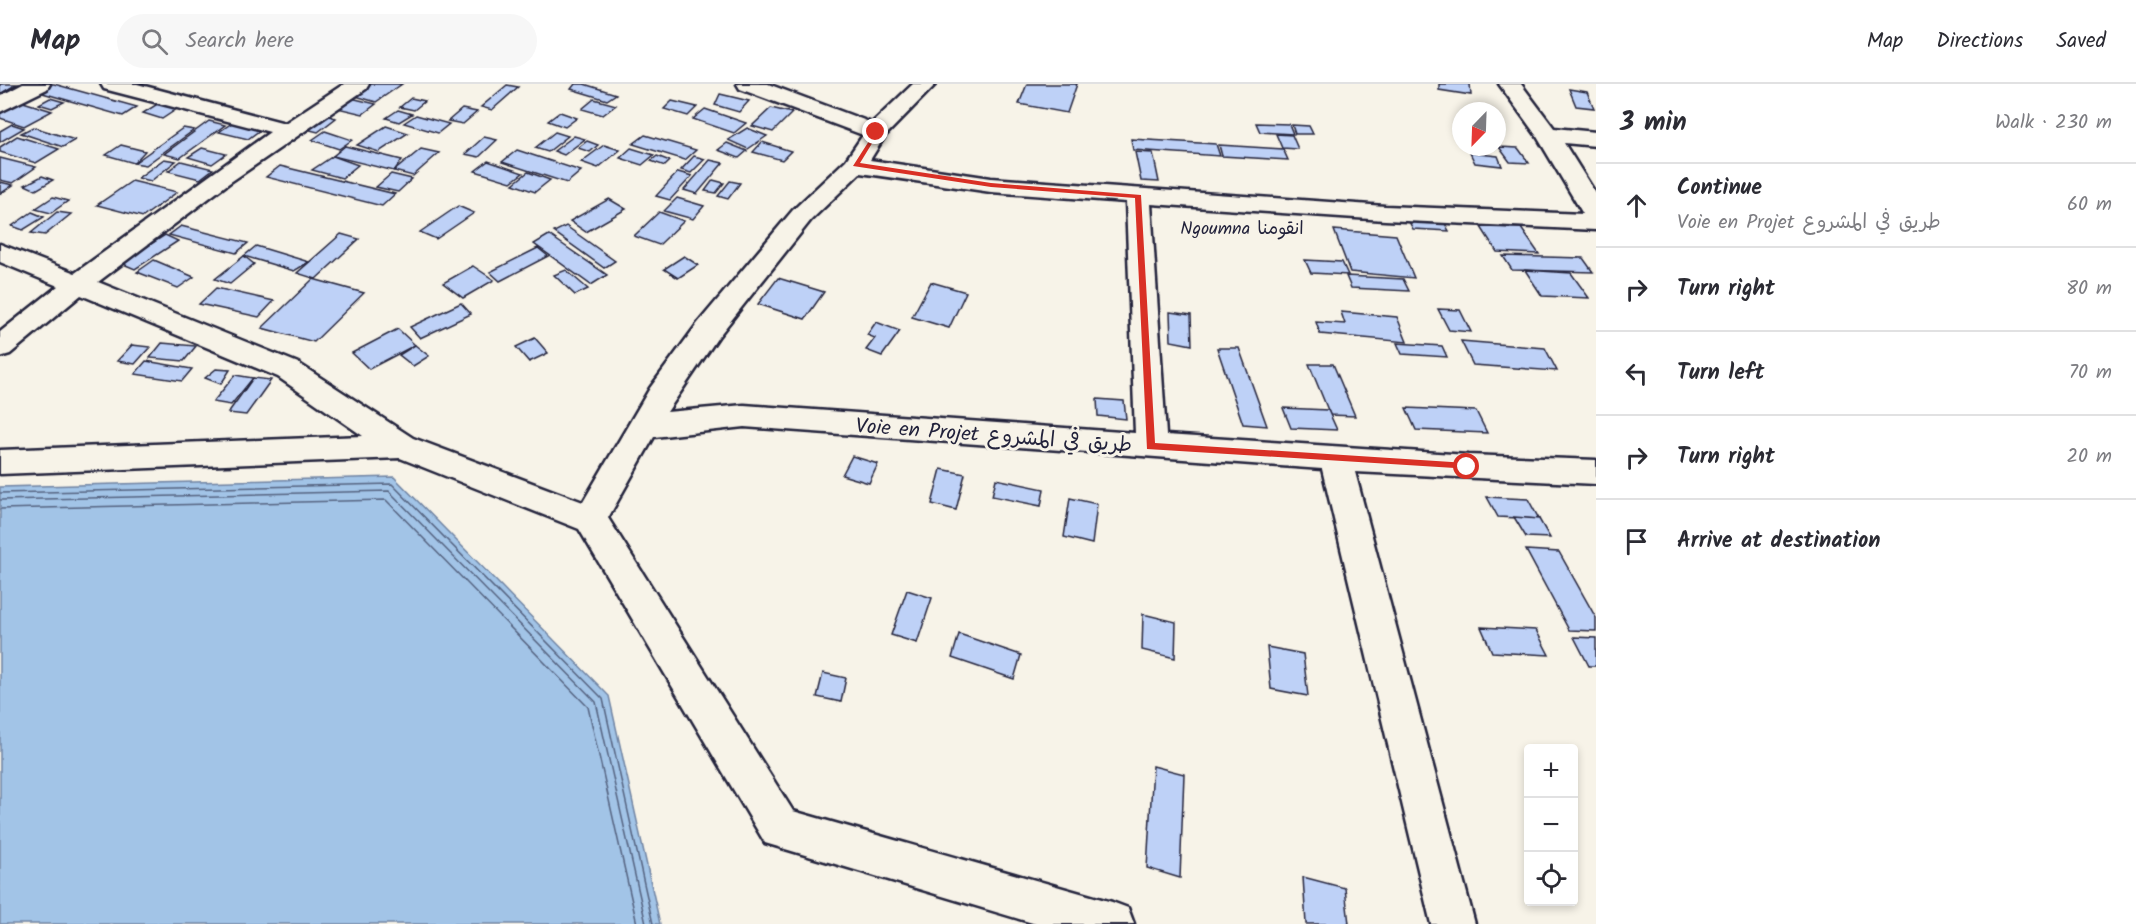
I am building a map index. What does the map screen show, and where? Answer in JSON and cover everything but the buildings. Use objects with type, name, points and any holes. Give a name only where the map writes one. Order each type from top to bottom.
[{"type":"street","points":[[0,105],[39,84]]},
{"type":"street","points":[[112,84],[287,130]]},
{"type":"street","points":[[0,347],[77,283],[287,130],[358,84]]},
{"type":"street","points":[[748,84],[876,132]]},
{"type":"street","points":[[591,519],[661,396],[708,330],[802,215],[855,165],[876,132],[925,84]]},
{"type":"street","points":[[1510,84],[1547,134],[1596,214]]},
{"type":"street","points":[[1547,134],[1596,139]]},
{"type":"street","points":[[855,165],[991,185],[1385,213],[1596,222]]},
{"type":"street","points":[[1138,196],[1150,446]]},
{"type":"street","points":[[0,252],[288,370],[402,446],[591,519],[780,828],[1112,924]]},
{"type":"street","name":"Voie en Projet طريق في المشروع","points":[[645,426],[744,416],[1467,467],[1596,472]]},
{"type":"street","points":[[0,462],[402,446]]},
{"type":"street","points":[[1335,457],[1453,924]]},
{"type":"water","points":[[394,477],[609,696],[660,924],[0,924],[0,487]]},
{"type":"district","name":"Ngoumna انقومنا","points":[[1242,228]]},
{"type":"route","points":[[876,132],[855,165],[991,185],[1138,196],[1150,446],[1467,467]]}]
